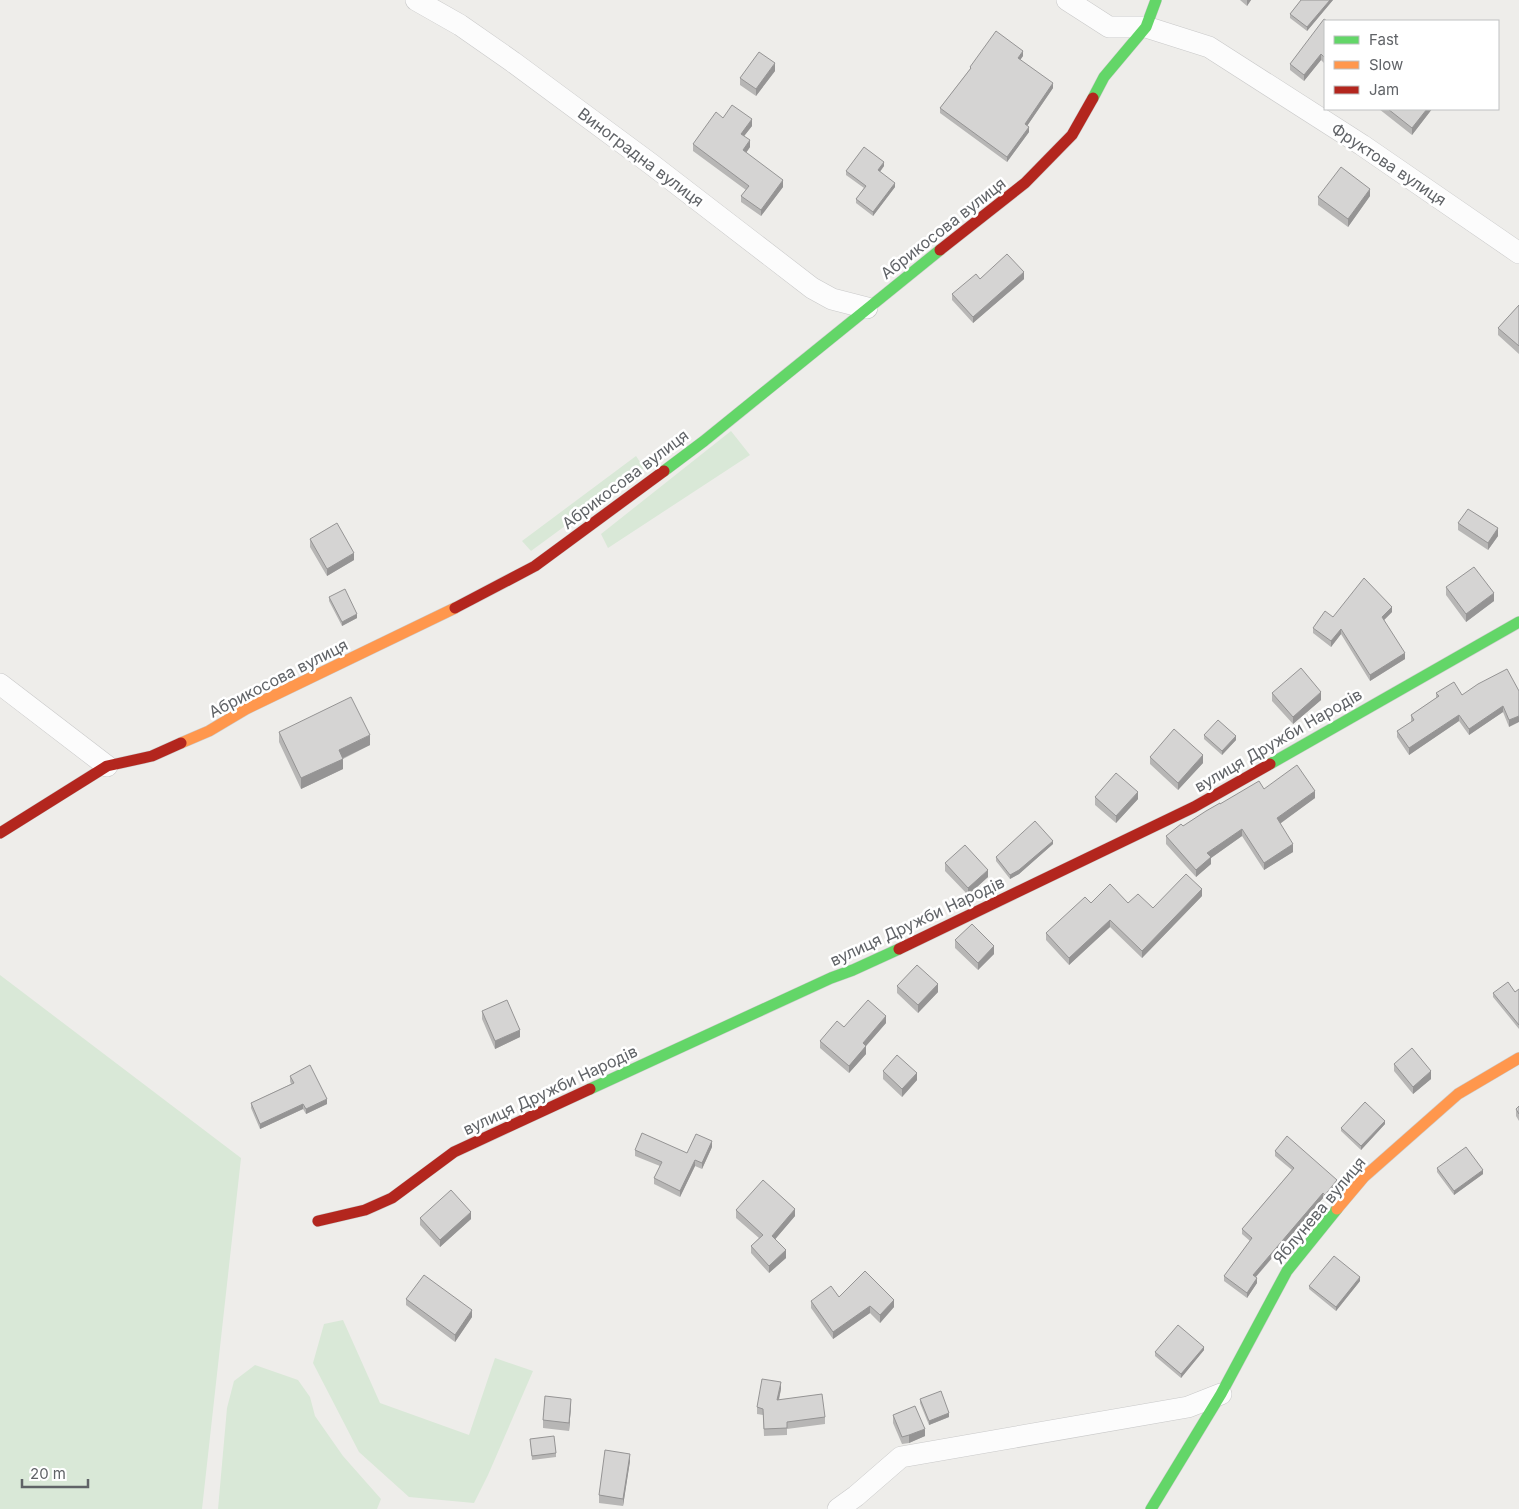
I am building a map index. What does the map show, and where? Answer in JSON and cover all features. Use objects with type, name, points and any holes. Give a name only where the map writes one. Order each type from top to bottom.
[{"type":"street","name":"Виноградна вулиця","points":[[416,0],[460,25],[513,62],[651,164],[812,288],[832,299],[867,308]]},
{"type":"street","name":"Фруктова вулиця","points":[[1067,0],[1109,27],[1146,27],[1209,47],[1362,145],[1519,252]]},
{"type":"street","name":"Абрикосова вулиця","points":[[0,833],[107,766],[152,756],[209,731],[246,708],[454,609],[535,566],[704,441],[867,308],[1025,183],[1072,135],[1104,77],[1146,27],[1156,0]]},
{"type":"street","name":"вулиця Дружби Народів","points":[[318,1221],[365,1210],[392,1198],[454,1152],[814,986],[915,942],[1194,807],[1519,622]]},
{"type":"street","points":[[0,684],[107,766]]},
{"type":"street","name":"Яблунева вулиця","points":[[1152,1509],[1221,1394],[1287,1271],[1364,1177],[1458,1094],[1519,1058]]},
{"type":"street","points":[[838,1509],[901,1457],[1188,1407],[1221,1394]]},
{"type":"green space","points":[[731,431],[750,455],[608,548],[601,534]]},
{"type":"green space","points":[[636,456],[644,468],[531,551],[522,541]]},
{"type":"green space","points":[[0,975],[241,1158],[202,1509],[0,1509]]},
{"type":"green space","points":[[343,1320],[380,1403],[469,1435],[495,1358],[533,1371],[474,1503],[409,1497],[359,1452],[313,1363],[324,1324]]},
{"type":"green space","points":[[255,1365],[298,1380],[310,1397],[315,1416],[343,1456],[381,1499],[377,1509],[218,1509],[227,1408],[234,1381]]},
{"type":"building","points":[[1301,0],[1330,0],[1307,27],[1290,14]]},
{"type":"building","points":[[1324,19],[1326,20],[1324,57],[1321,54],[1304,75],[1290,64]]},
{"type":"building","points":[[996,31],[1023,51],[1018,58],[1053,83],[1025,124],[1029,127],[1007,157],[940,108],[971,68]]},
{"type":"building","points":[[759,52],[775,63],[756,89],[740,78]]},
{"type":"building","points":[[732,105],[752,119],[741,134],[750,140],[743,150],[783,180],[761,210],[741,196],[749,186],[693,144],[716,112],[723,118]]},
{"type":"building","points":[[1389,110],[1426,110],[1412,128]]},
{"type":"building","points":[[864,147],[884,162],[878,170],[895,183],[873,212],[856,199],[866,186],[846,171]]},
{"type":"building","points":[[1341,167],[1370,189],[1348,219],[1318,197]]},
{"type":"building","points":[[1007,254],[1024,272],[973,317],[952,294],[976,274],[980,279]]},
{"type":"building","points":[[1519,305],[1519,346],[1498,328]]},
{"type":"building","points":[[1468,509],[1498,528],[1488,543],[1458,523]]},
{"type":"building","points":[[337,523],[354,553],[327,569],[310,539]]},
{"type":"building","points":[[1474,567],[1494,593],[1466,614],[1446,587]]},
{"type":"building","points":[[1364,578],[1392,607],[1382,617],[1405,653],[1370,675],[1341,629],[1331,641],[1313,628],[1325,611],[1333,617]]},
{"type":"building","points":[[345,589],[357,614],[342,622],[329,597]]},
{"type":"building","points":[[1301,668],[1321,692],[1293,717],[1272,693]]},
{"type":"building","points":[[1507,669],[1519,691],[1519,716],[1509,720],[1503,706],[1469,729],[1459,715],[1409,748],[1397,731],[1414,720],[1411,715],[1439,696],[1436,693],[1454,682],[1462,695],[1478,684]]},
{"type":"building","points":[[351,697],[370,735],[339,750],[343,759],[301,778],[279,732]]},
{"type":"building","points":[[1218,720],[1236,736],[1222,751],[1204,735]]},
{"type":"building","points":[[1174,729],[1203,755],[1178,783],[1150,757]]},
{"type":"building","points":[[1297,765],[1315,791],[1277,818],[1293,844],[1264,863],[1242,829],[1207,853],[1211,857],[1196,870],[1166,836],[1181,824],[1183,826],[1259,781],[1264,789]]},
{"type":"building","points":[[1116,773],[1138,792],[1116,816],[1095,797]]},
{"type":"building","points":[[1035,821],[1053,841],[1019,870],[1010,875],[996,857]]},
{"type":"building","points":[[965,845],[988,870],[968,888],[945,863]]},
{"type":"building","points":[[1186,874],[1202,889],[1142,951],[1110,920],[1069,958],[1046,933],[1085,897],[1091,903],[1110,884],[1128,903],[1138,894],[1153,908]]},
{"type":"building","points":[[972,924],[994,946],[978,963],[955,940]]},
{"type":"building","points":[[917,965],[938,984],[918,1005],[897,986]]},
{"type":"building","points":[[1508,982],[1515,992],[1519,989],[1519,1025],[1493,993]]},
{"type":"building","points":[[507,1000],[520,1030],[495,1041],[482,1011]]},
{"type":"building","points":[[868,1000],[886,1016],[863,1043],[866,1046],[849,1066],[820,1041],[837,1021],[844,1027]]},
{"type":"building","points":[[1412,1048],[1431,1071],[1413,1087],[1394,1064]]},
{"type":"building","points":[[897,1055],[917,1073],[902,1089],[883,1071]]},
{"type":"building","points":[[310,1065],[327,1099],[306,1109],[303,1104],[260,1124],[251,1103],[294,1083],[290,1076]]},
{"type":"building","points":[[1365,1102],[1385,1121],[1361,1146],[1341,1128]]},
{"type":"building","points":[[642,1133],[687,1153],[696,1134],[712,1141],[702,1163],[695,1160],[680,1191],[654,1178],[662,1162],[635,1150]]},
{"type":"building","points":[[1287,1136],[1337,1180],[1325,1195],[1323,1193],[1253,1275],[1257,1278],[1247,1293],[1224,1276],[1252,1238],[1242,1229],[1294,1168],[1275,1151]]},
{"type":"building","points":[[1466,1147],[1483,1170],[1454,1191],[1437,1168]]},
{"type":"building","points":[[763,1180],[795,1209],[772,1236],[786,1250],[769,1266],[751,1246],[763,1235],[736,1210]]},
{"type":"building","points":[[451,1190],[471,1212],[440,1240],[420,1218]]},
{"type":"building","points":[[1334,1256],[1360,1277],[1336,1307],[1309,1286]]},
{"type":"building","points":[[865,1271],[894,1300],[880,1315],[870,1306],[833,1332],[811,1301],[831,1286],[839,1297]]},
{"type":"building","points":[[424,1275],[472,1310],[455,1335],[406,1299]]},
{"type":"building","points":[[1178,1325],[1204,1347],[1181,1374],[1155,1352]]},
{"type":"building","points":[[762,1379],[781,1382],[777,1400],[822,1394],[825,1417],[787,1422],[787,1428],[764,1429],[763,1409],[757,1407]]},
{"type":"building","points":[[941,1391],[949,1413],[929,1421],[920,1399]]},
{"type":"building","points":[[545,1396],[571,1399],[569,1423],[543,1420]]},
{"type":"building","points":[[915,1406],[925,1429],[902,1437],[893,1415]]},
{"type":"building","points":[[554,1436],[556,1453],[532,1456],[530,1439]]},
{"type":"building","points":[[605,1450],[630,1454],[623,1499],[599,1495]]},
{"type":"traffic: fast","points":[[1093,98],[1104,77],[1146,27],[1156,0]]},
{"type":"traffic: fast","points":[[664,471],[704,441],[940,250]]},
{"type":"traffic: fast","points":[[1270,764],[1519,622]]},
{"type":"traffic: fast","points":[[590,1089],[831,978],[899,949]]},
{"type":"traffic: fast","points":[[1151,1509],[1221,1394],[1287,1271],[1337,1209]]},
{"type":"traffic: slow","points":[[181,743],[209,731],[246,709],[455,608]]},
{"type":"traffic: slow","points":[[1337,1209],[1364,1177],[1458,1094],[1519,1058]]},
{"type":"traffic: jam","points":[[940,250],[1025,183],[1072,135],[1093,98]]},
{"type":"traffic: jam","points":[[455,608],[535,566],[664,471]]},
{"type":"traffic: jam","points":[[0,833],[107,766],[152,756],[181,743]]},
{"type":"traffic: jam","points":[[899,949],[1194,807],[1270,764]]},
{"type":"traffic: jam","points":[[318,1221],[365,1210],[392,1198],[454,1152],[590,1089]]}]
